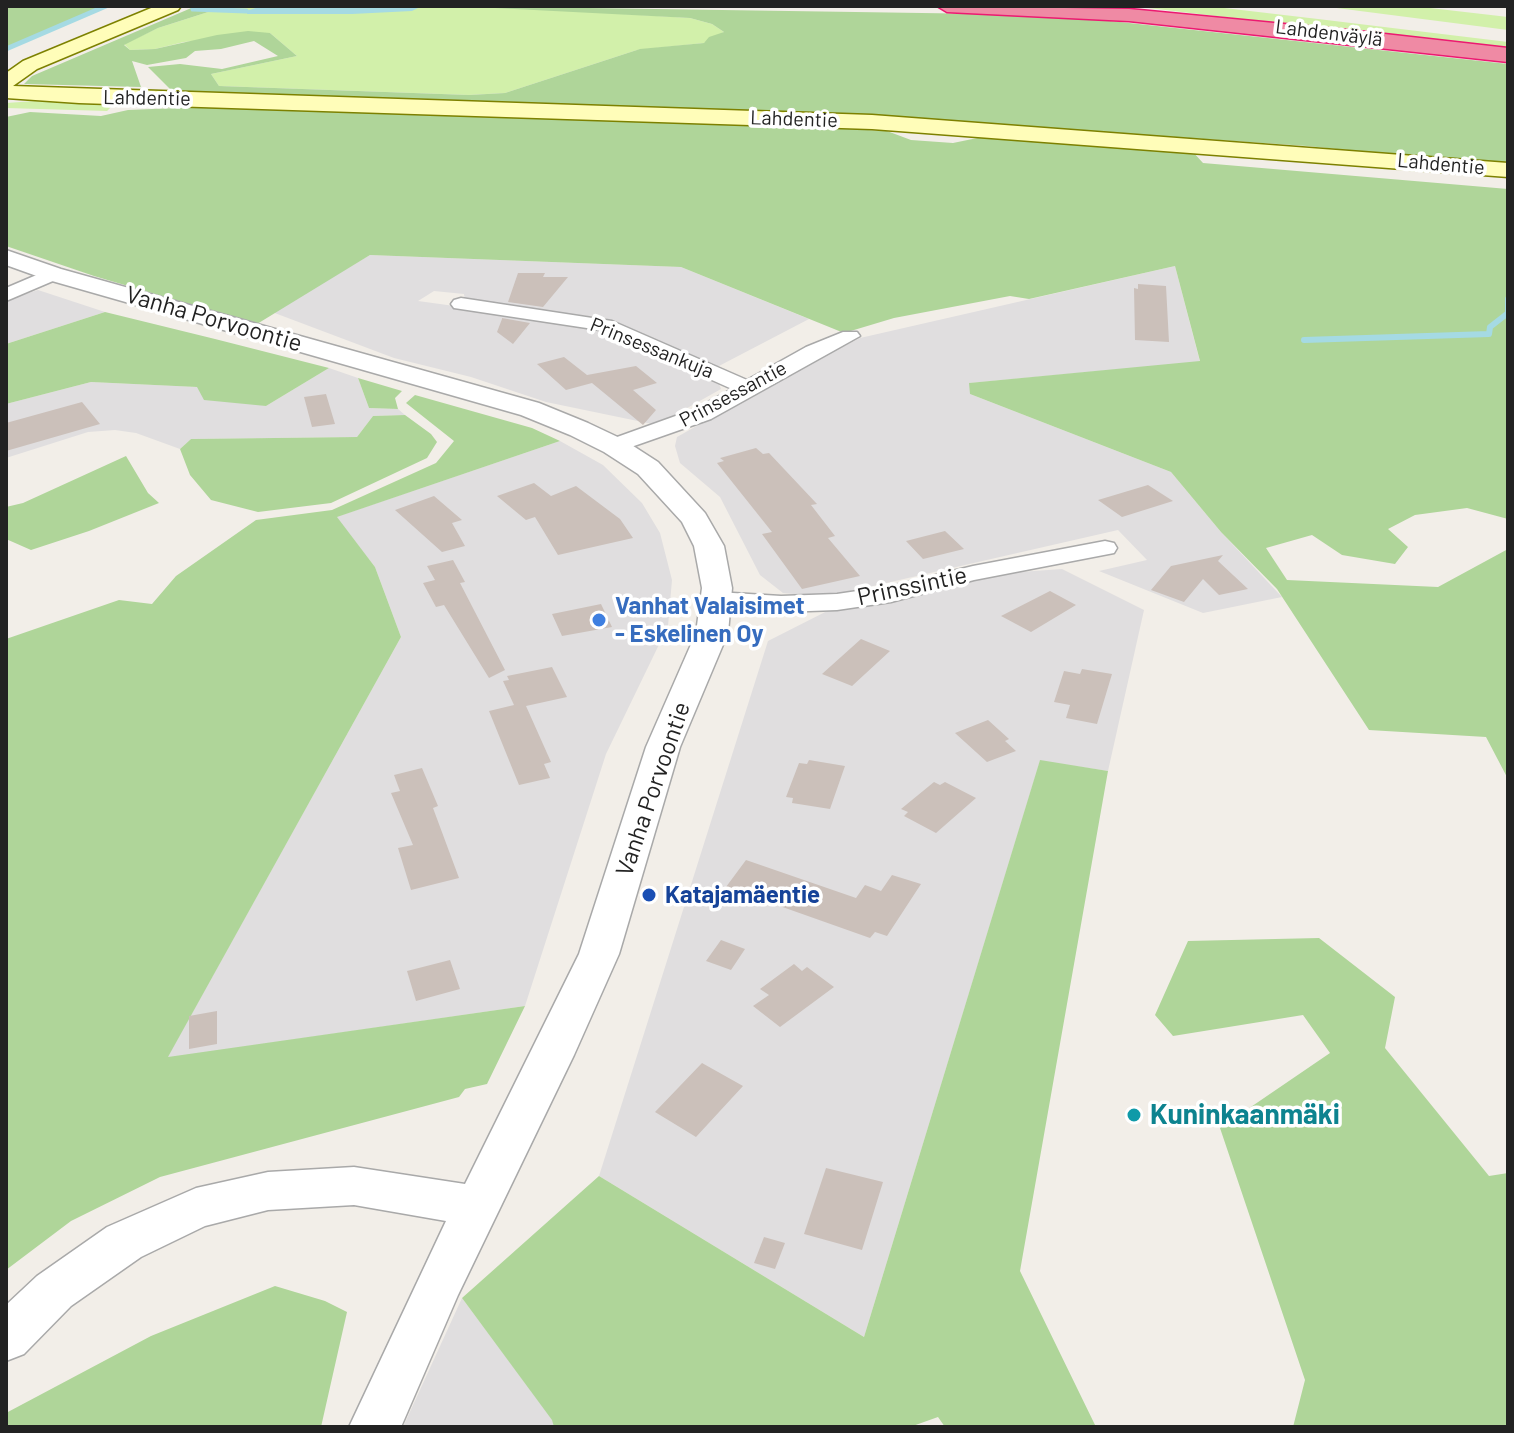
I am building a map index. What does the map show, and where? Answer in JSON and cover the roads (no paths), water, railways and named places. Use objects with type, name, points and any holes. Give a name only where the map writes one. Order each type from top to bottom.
[{"type":"highway","points":[[947,6],[1397,34]]},
{"type":"highway","name":"Lahdenväylä","points":[[1103,6],[1397,34],[1508,39]]},
{"type":"highway","name":"Lahdenväylä","points":[[1226,6],[1508,55]]},
{"type":"highway","points":[[1271,8],[1397,34]]},
{"type":"main road","points":[[6,68],[61,38],[136,6]]},
{"type":"main road","points":[[6,82],[30,65],[172,6]]},
{"type":"main road","name":"Lahdentie","points":[[6,92],[79,97],[872,122],[1508,170]]},
{"type":"main road","name":"Lahdentie","points":[[6,100],[79,97]]},
{"type":"street","name":"Vanha Porvoontie","points":[[6,257],[53,274],[530,409],[614,446],[648,468],[695,519],[709,546],[717,600],[712,633],[663,747],[599,954],[553,1055],[477,1206],[375,1427]]},
{"type":"street","points":[[6,295],[53,274]]},
{"type":"street","name":"Prinsessankuja","points":[[461,304],[605,325],[746,387]]},
{"type":"street","name":"Prinsessantie","points":[[614,446],[703,414],[813,351],[850,336]]},
{"type":"street","name":"Prinssintie","points":[[717,600],[781,604],[837,602],[891,594],[973,573],[1105,548]]},
{"type":"street","points":[[6,1338],[54,1291],[124,1242],[196,1208],[268,1191],[327,1186],[354,1186],[477,1206]]},
{"type":"water","points":[[262,6],[422,6],[412,11],[352,14],[247,14],[246,11]]},
{"type":"waterway","points":[[6,49],[106,6]]},
{"type":"waterway","points":[[193,9],[246,11]]},
{"type":"waterway","points":[[1304,340],[1489,334],[1490,327],[1508,313],[1508,299]]},
{"type":"place","name":"Vanhat Valaisimet - Eskelinen Oy","points":[[599,620]]},
{"type":"place","name":"Katajamäentie","points":[[649,895]]},
{"type":"place","name":"Kuninkaanmäki","points":[[1134,1115]]}]
